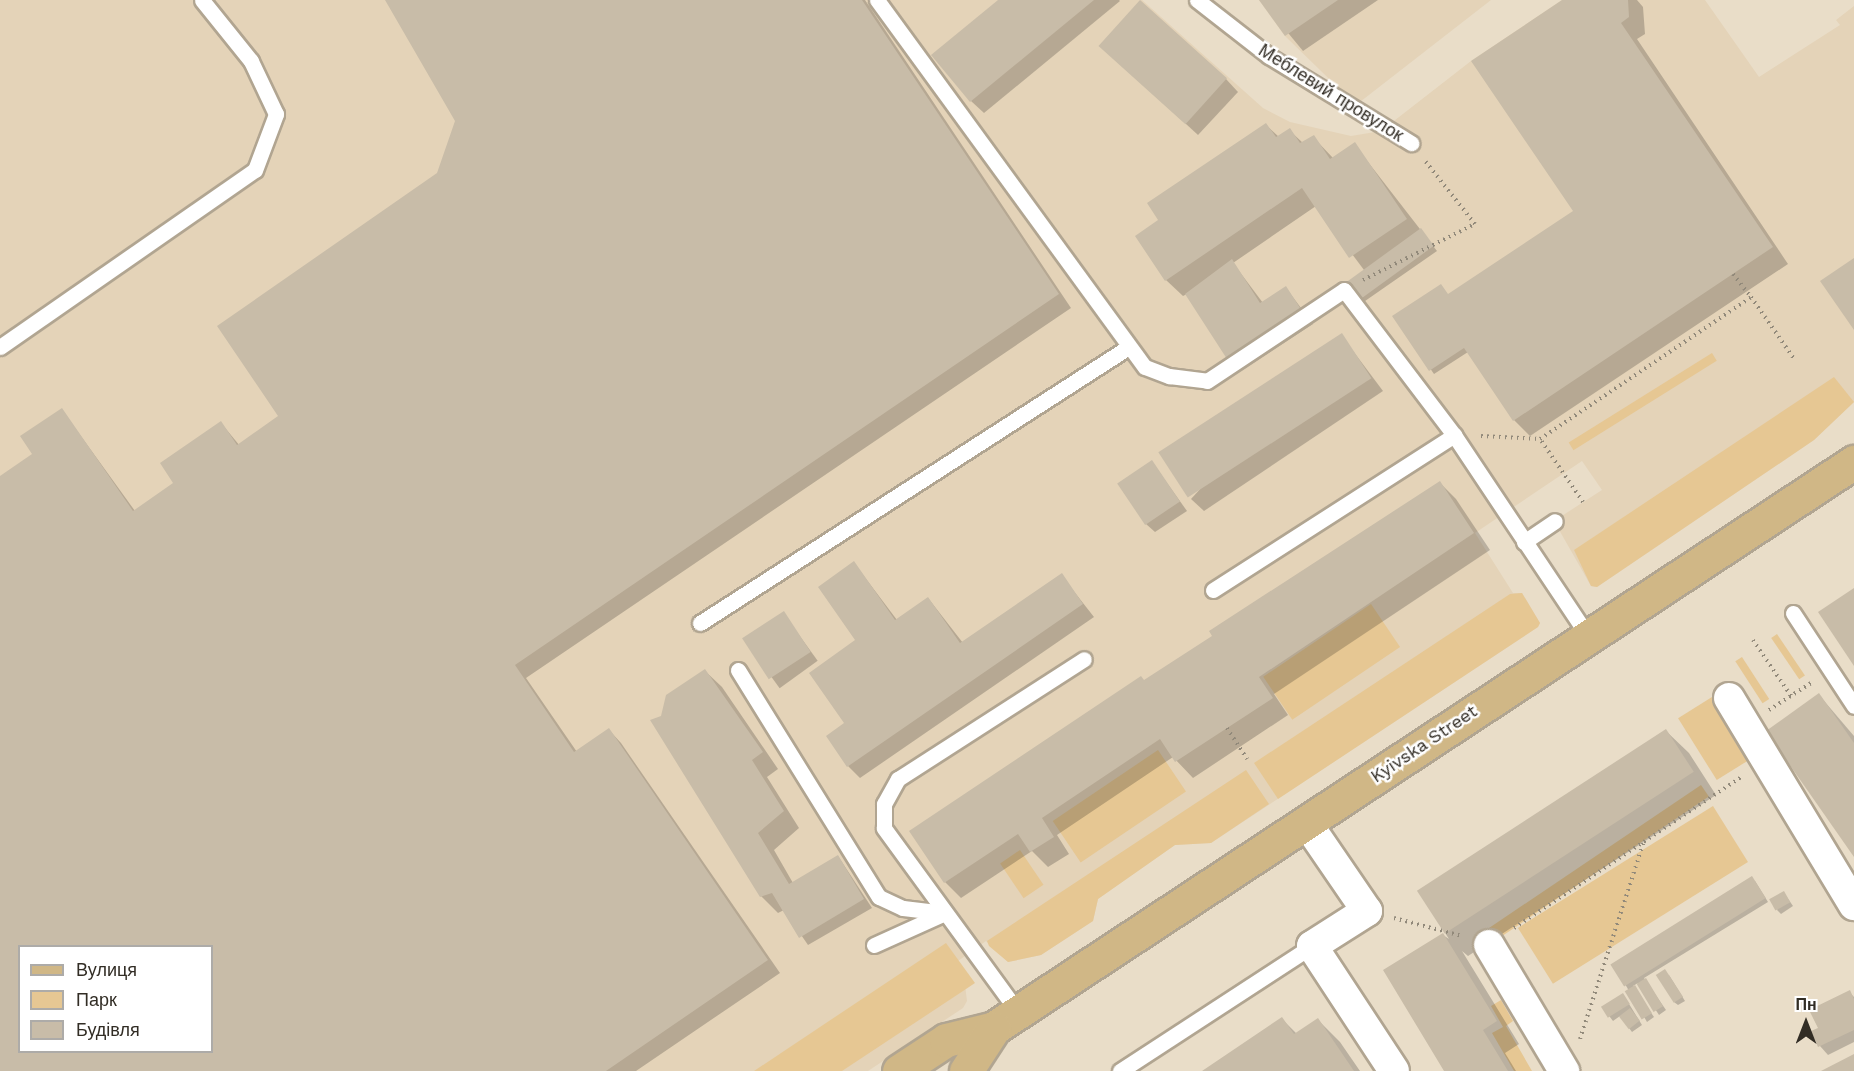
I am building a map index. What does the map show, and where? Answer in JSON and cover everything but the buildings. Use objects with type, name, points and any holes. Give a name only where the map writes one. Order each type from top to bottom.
[{"type":"main road","name":"Kyivska Street","points":[[899,1071],[946,1040],[1006,1020],[1854,462]]},
{"type":"main road","name":"Kyivska Street","points":[[966,1071],[1006,1020]]},
{"type":"street","points":[[1729,698],[1854,905]]},
{"type":"street","points":[[1306,822],[1367,911],[1312,946],[1394,1071]]},
{"type":"street","points":[[1489,945],[1570,1060]]},
{"type":"lane","points":[[0,348],[255,170],[276,114],[251,62],[202,0]]},
{"type":"lane","points":[[877,0],[1127,348],[1145,367],[1169,376],[1207,381],[1344,290],[1454,435],[1588,636]]},
{"type":"lane","name":"Меблевий провулок","points":[[1197,0],[1269,56],[1411,143]]},
{"type":"lane","points":[[700,623],[1127,348]]},
{"type":"lane","points":[[1213,590],[1454,435]]},
{"type":"lane","points":[[1524,542],[1554,521]]},
{"type":"lane","points":[[1793,613],[1854,706]]},
{"type":"lane","points":[[1006,1020],[945,914],[884,828],[884,804],[898,779],[1084,659]]},
{"type":"lane","points":[[738,670],[879,897],[903,908],[945,914]]},
{"type":"lane","points":[[873,945],[945,914]]},
{"type":"lane","points":[[1120,1071],[1312,946]]},
{"type":"path","name":"Меблевий провулок","points":[[1344,290],[1475,224],[1411,143]]},
{"type":"path","points":[[1733,274],[1795,360]]},
{"type":"path","points":[[1454,435],[1540,439],[1751,297]]},
{"type":"path","points":[[1540,439],[1583,502]]},
{"type":"path","points":[[1753,640],[1791,696]]},
{"type":"path","points":[[1746,725],[1831,671]]},
{"type":"path","points":[[1227,728],[1247,759]]},
{"type":"path","points":[[1367,911],[1489,945],[1767,759]]},
{"type":"path","points":[[1570,1060],[1644,841]]},
{"type":"shaded area","points":[[0,0],[1142,0],[1263,108],[1290,122],[1351,136],[1381,131],[1471,61],[1562,0],[1705,0],[1759,77],[1840,25],[1836,20],[1854,6],[1854,402],[1814,440],[1597,587],[1591,586],[1554,521],[1602,490],[1582,461],[1475,533],[1513,593],[1522,593],[1540,623],[1538,627],[1211,843],[1175,845],[1098,899],[1093,921],[1041,955],[1008,962],[986,941],[951,966],[965,985],[967,1001],[963,1008],[868,1071],[0,1071]]},
{"type":"shaded area","points":[[1259,0],[1491,0],[1356,105],[1285,36]]},
{"type":"green space","points":[[1712,353],[1717,361],[1573,450],[1569,443]]},
{"type":"green space","points":[[1834,377],[1854,402],[1814,440],[1597,587],[1591,586],[1574,550]]},
{"type":"green space","points":[[1522,593],[1540,623],[1538,627],[1278,799],[1254,763],[1510,594]]},
{"type":"green space","points":[[1371,604],[1400,647],[1292,720],[1263,677]]},
{"type":"green space","points":[[1777,634],[1805,675],[1799,679],[1771,638]]},
{"type":"green space","points":[[1742,657],[1769,699],[1763,703],[1735,661]]},
{"type":"green space","points":[[1712,697],[1751,759],[1717,780],[1678,718]]},
{"type":"green space","points":[[1158,750],[1186,791],[1081,862],[1053,821]]},
{"type":"green space","points":[[1246,770],[1269,804],[1211,843],[1175,845],[1098,899],[1093,921],[1041,955],[1008,962],[989,946],[987,941]]},
{"type":"green space","points":[[1701,785],[1709,797],[1489,945],[1481,933]]},
{"type":"green space","points":[[1713,806],[1748,862],[1553,984],[1518,928]]},
{"type":"green space","points":[[1020,850],[1043,885],[1024,898],[1000,863]]},
{"type":"green space","points":[[946,943],[975,983],[842,1071],[754,1071]]},
{"type":"green space","points":[[1501,1000],[1513,1021],[1506,1026],[1532,1071],[1514,1071],[1492,1033],[1503,1027],[1491,1006]]}]
